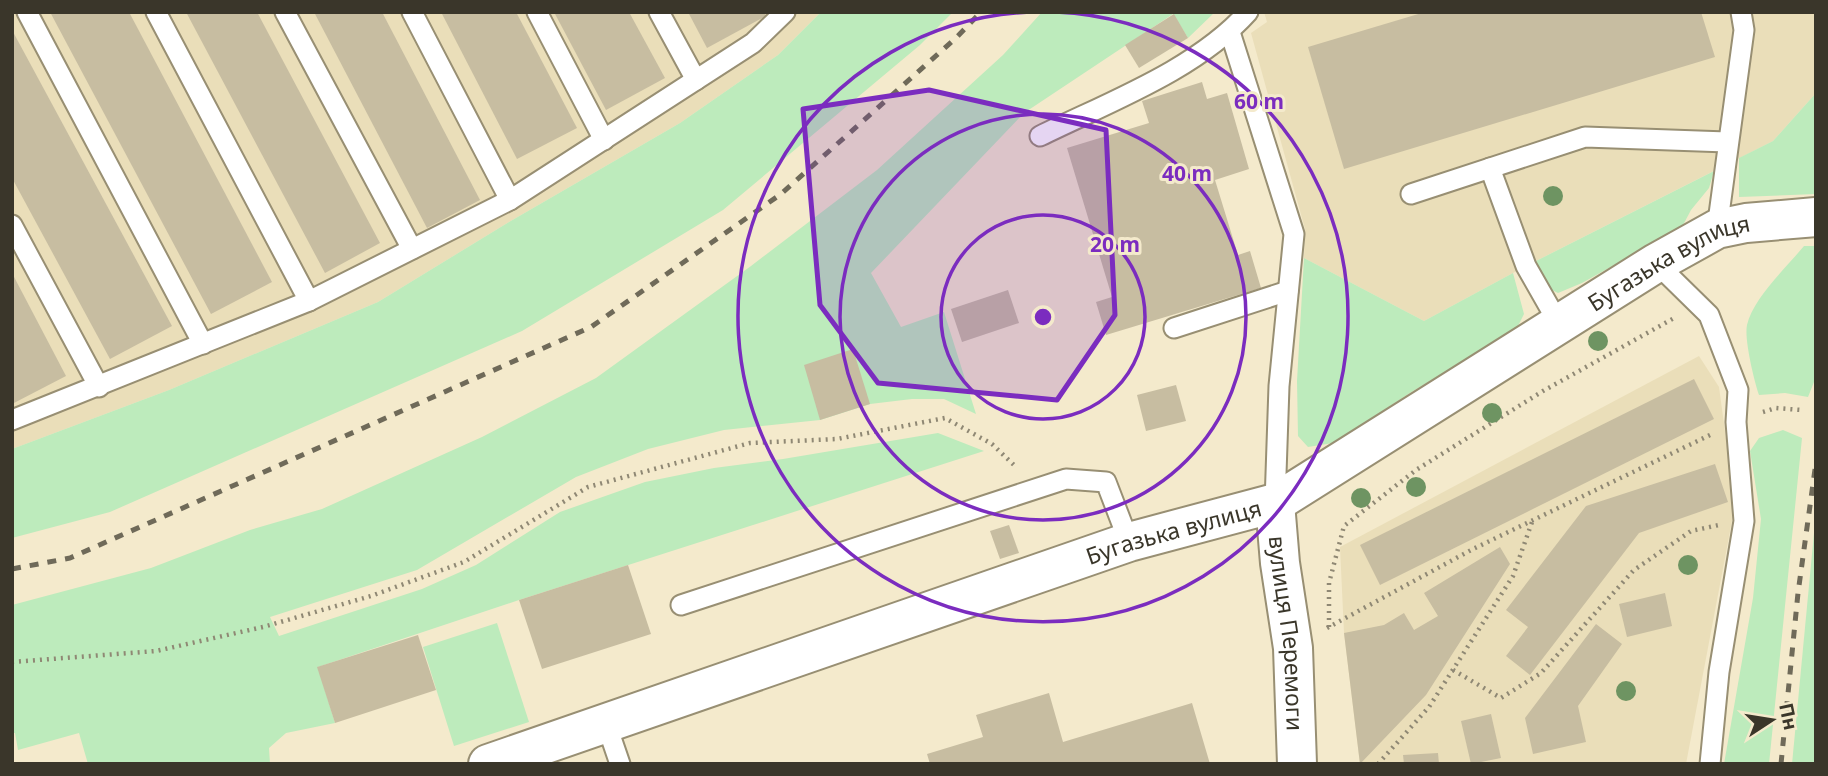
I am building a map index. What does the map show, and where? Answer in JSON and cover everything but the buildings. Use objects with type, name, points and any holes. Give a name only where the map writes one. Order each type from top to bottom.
[{"type":"street","name":"Бугазька вулиця","points":[[488,764],[1129,542],[1275,503],[1656,262],[1717,229],[1746,222],[1816,217]]},
{"type":"street","name":"вулиця Перемоги","points":[[1275,503],[1280,563],[1293,648],[1297,764]]},
{"type":"lane","points":[[27,12],[204,344]]},
{"type":"lane","points":[[156,12],[309,301]]},
{"type":"lane","points":[[285,12],[412,250]]},
{"type":"lane","points":[[412,12],[510,200]]},
{"type":"lane","points":[[537,12],[604,140]]},
{"type":"lane","points":[[659,12],[696,80]]},
{"type":"lane","points":[[12,420],[309,301],[510,200],[752,43],[785,12]]},
{"type":"lane","points":[[1040,136],[1174,70],[1230,32],[1248,12]]},
{"type":"lane","points":[[1717,229],[1744,30],[1741,12]]},
{"type":"lane","points":[[1230,32],[1294,234],[1279,386],[1275,503]]},
{"type":"lane","points":[[1411,194],[1585,137],[1727,142]]},
{"type":"lane","points":[[1490,168],[1526,266],[1559,324]]},
{"type":"lane","points":[[12,225],[99,387]]},
{"type":"lane","points":[[1656,262],[1709,315],[1738,390],[1736,422],[1744,521],[1719,673],[1710,764]]},
{"type":"lane","points":[[1174,328],[1288,291]]},
{"type":"lane","points":[[681,605],[1066,479],[1105,482],[1129,542]]},
{"type":"lane","points":[[606,723],[620,764]]},
{"type":"path","points":[[1329,627],[1329,583],[1344,526],[1416,470],[1543,391],[1698,304]]},
{"type":"path","points":[[1293,648],[1473,549],[1736,422],[1776,408],[1801,410]]},
{"type":"path","points":[[12,662],[156,651],[263,627],[371,596],[464,562],[588,487],[750,443],[837,439],[945,418],[992,444],[1038,489]]},
{"type":"path","points":[[1378,764],[1429,706],[1513,576],[1532,521]]},
{"type":"path","points":[[1453,670],[1501,698],[1541,673],[1634,570],[1691,531],[1744,521]]},
{"type":"highlighted area","points":[[929,90],[1106,130],[1115,315],[1057,400],[878,383],[820,305],[803,109]]},
{"type":"shaded area","points":[[12,12],[821,12],[778,55],[680,123],[378,302],[169,390],[12,449]]},
{"type":"shaded area","points":[[1264,12],[1816,12],[1816,93],[1773,141],[1526,266],[1424,321],[1304,258],[1305,229],[1251,33],[1267,22]]},
{"type":"shaded area","points":[[1699,356],[1719,387],[1735,505],[1686,764],[1360,764],[1344,633],[1340,547]]},
{"type":"green space","points":[[821,12],[953,12],[920,45],[723,210],[522,331],[110,512],[12,538],[12,449],[169,390],[378,302],[680,123],[778,55]]},
{"type":"green space","points":[[1042,12],[1215,12],[1188,38],[1173,14],[1024,113],[871,273],[901,327],[944,312],[976,414],[944,399],[912,399],[870,404],[820,420],[724,430],[648,449],[576,477],[417,570],[270,617],[279,636],[422,589],[476,565],[560,512],[645,482],[714,468],[938,433],[984,451],[318,667],[335,723],[286,733],[269,748],[270,764],[88,764],[79,733],[18,750],[15,733],[12,733],[12,605],[151,568],[250,530],[322,509],[482,437],[596,378],[751,266],[877,170],[1003,55]]},
{"type":"green space","points":[[1816,93],[1816,194],[1739,197],[1739,158],[1773,141]]},
{"type":"green space","points":[[1714,171],[1709,188],[1691,210],[1682,227],[1582,283],[1558,293],[1550,289],[1536,261]]},
{"type":"green space","points":[[1804,246],[1816,246],[1814,382],[1808,397],[1785,393],[1759,395],[1748,349],[1746,331],[1750,315],[1771,283]]},
{"type":"green space","points":[[1304,258],[1424,321],[1513,273],[1524,314],[1516,330],[1413,391],[1333,443],[1308,447],[1298,436],[1297,381]]},
{"type":"green space","points":[[1783,430],[1802,438],[1769,764],[1724,764],[1753,598],[1761,519],[1750,451],[1759,438]]},
{"type":"green space","points":[[1816,512],[1816,764],[1792,764]]},
{"type":"green space","points":[[497,623],[529,722],[454,746],[423,647]]},
{"type":"railway","points":[[12,569],[70,558],[591,327],[781,194],[956,38],[981,12]]},
{"type":"railway","points":[[1781,764],[1798,593],[1816,462]]}]
